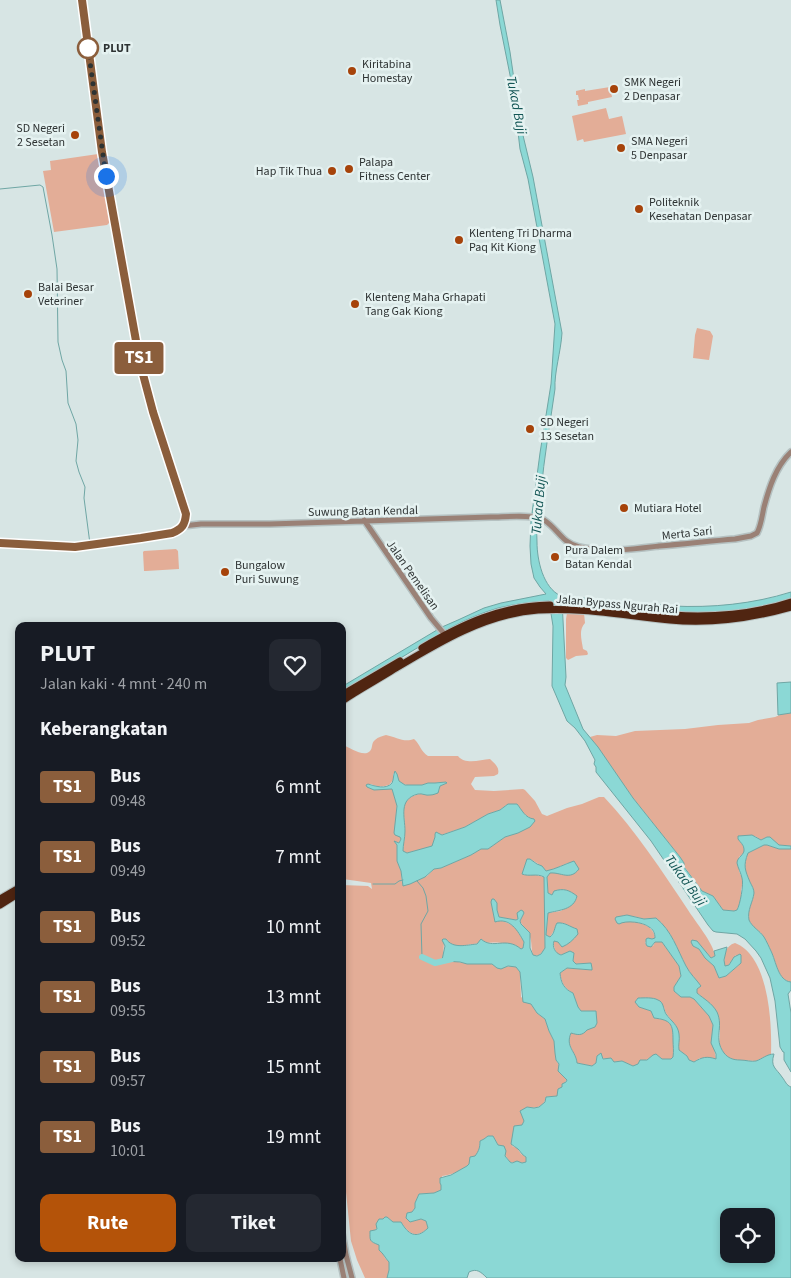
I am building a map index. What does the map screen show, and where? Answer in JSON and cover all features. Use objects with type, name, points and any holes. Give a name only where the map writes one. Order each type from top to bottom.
[{"type":"highway","name":"Jalan Bypass Ngurah Rai","points":[[346,693],[446,635],[488,620],[548,607],[710,616],[736,614],[791,602]]},
{"type":"highway","name":"Jalan Bypass Ngurah Rai","points":[[568,607],[672,620],[696,621],[736,619],[791,607]]},
{"type":"highway","name":"Jalan Bypass Ngurah Rai","points":[[346,699],[416,657],[446,635]]},
{"type":"highway","points":[[0,898],[15,890]]},
{"type":"highway","points":[[0,905],[15,896]]},
{"type":"main road","points":[[0,543],[75,547],[164,535],[183,526],[186,514],[153,412],[140,363],[102,152],[82,0]]},
{"type":"street","name":"Merta Sari","points":[[539,518],[545,521],[570,544],[581,548],[631,549],[751,536],[759,530],[773,478],[791,452]]},
{"type":"street","points":[[186,514],[196,524]]},
{"type":"street","name":"Suwung Batan Kendal","points":[[183,526],[196,524],[270,524],[491,517],[539,518]]},
{"type":"street","name":"Jalan Pemelisan","points":[[364,520],[404,580],[437,626],[446,635]]},
{"type":"street","points":[[346,1255],[352,1278]]},
{"type":"street","points":[[341,1262],[344,1278]]},
{"type":"shaded area","points":[[610,87],[612,97],[578,106],[577,100],[579,100],[576,91]]},
{"type":"shaded area","points":[[606,108],[609,119],[622,116],[626,134],[584,142],[583,139],[577,141],[572,116]]},
{"type":"shaded area","points":[[98,154],[110,222],[107,225],[54,232],[43,171],[51,170],[50,161]]},
{"type":"shaded area","points":[[697,328],[710,331],[713,336],[709,360],[693,358]]},
{"type":"shaded area","points":[[176,549],[178,551],[179,569],[144,571],[144,551]]},
{"type":"shaded area","points":[[567,613],[584,613],[585,623],[581,636],[583,649],[588,654],[576,656],[568,660],[566,658]]},
{"type":"shaded area","points":[[791,713],[791,846],[779,845],[767,837],[761,840],[755,836],[738,839],[744,851],[739,857],[739,871],[743,880],[741,901],[737,910],[723,910],[713,896],[702,891],[684,866],[680,857],[633,798],[590,737],[597,735],[616,736],[635,731],[685,729],[749,723]]},
{"type":"shaded area","points":[[386,735],[403,740],[414,739],[428,756],[458,756],[469,761],[490,759],[497,767],[498,774],[475,777],[471,784],[475,790],[523,789],[535,801],[542,814],[547,816],[599,797],[604,797],[648,852],[708,939],[715,956],[711,958],[696,941],[693,946],[699,949],[714,966],[719,978],[726,976],[739,965],[736,955],[727,967],[724,964],[726,951],[732,944],[735,943],[746,950],[755,961],[762,976],[769,1009],[771,1054],[756,1061],[733,1060],[725,1055],[719,1045],[720,1031],[701,996],[697,993],[697,989],[700,986],[662,923],[656,918],[644,919],[623,915],[623,921],[648,926],[654,933],[655,938],[645,942],[647,946],[653,946],[655,942],[662,942],[679,966],[681,976],[674,987],[674,991],[681,997],[694,999],[709,1016],[713,1025],[712,1038],[716,1059],[700,1058],[694,1062],[689,1060],[679,1050],[677,1029],[664,1007],[650,1000],[639,999],[636,1000],[640,1007],[651,1011],[654,1018],[667,1021],[672,1027],[673,1057],[671,1059],[662,1059],[656,1054],[636,1066],[622,1061],[614,1062],[597,1056],[596,1063],[592,1066],[577,1063],[569,1038],[571,1033],[587,1030],[597,1023],[595,1011],[581,1011],[573,993],[564,985],[560,973],[567,968],[592,970],[590,963],[576,964],[573,961],[574,953],[557,954],[554,946],[554,941],[561,945],[577,929],[564,923],[556,925],[550,937],[546,935],[548,913],[561,911],[569,907],[566,890],[556,890],[552,895],[548,893],[547,877],[550,873],[563,875],[567,863],[546,871],[537,863],[527,859],[524,875],[544,877],[545,948],[541,953],[533,955],[529,935],[520,921],[524,913],[516,920],[499,917],[497,905],[492,904],[494,917],[518,930],[524,942],[523,948],[497,943],[457,946],[447,941],[444,943],[443,956],[445,961],[486,963],[497,968],[516,967],[520,972],[521,997],[531,1004],[537,1013],[545,1019],[554,1041],[556,1060],[567,1079],[557,1096],[546,1097],[539,1106],[527,1107],[524,1121],[512,1146],[517,1148],[526,1157],[526,1162],[510,1162],[493,1136],[488,1136],[480,1141],[477,1155],[468,1165],[449,1175],[442,1176],[441,1190],[434,1193],[419,1194],[410,1222],[421,1219],[426,1221],[428,1228],[420,1233],[413,1234],[401,1222],[393,1222],[387,1217],[375,1230],[372,1242],[379,1245],[389,1262],[389,1270],[387,1278],[365,1278],[351,1241],[346,1192],[346,885],[368,886],[372,889],[371,883],[346,879],[346,746],[360,753],[367,753],[378,738]],"holes":[[[393,773],[400,783],[407,785],[447,783],[440,786],[439,791],[428,795],[418,794],[406,801],[404,805],[405,832],[403,852],[407,853],[433,846],[435,837],[465,827],[488,814],[500,810],[506,805],[517,804],[524,814],[532,819],[518,833],[505,837],[488,849],[481,849],[441,868],[434,869],[427,876],[410,884],[402,883],[395,842],[398,843],[401,839],[396,815],[397,805],[392,789],[367,787],[371,784],[376,786],[389,785],[393,780]]]},
{"type":"shaded area","points":[[764,845],[779,849],[791,849],[791,982],[787,981],[780,974],[765,939],[749,920],[754,893],[745,865],[748,853]]},
{"type":"water","name":"Tukad Buji","points":[[496,0],[500,0],[521,127],[533,177],[562,333],[537,523],[538,557],[545,580],[561,596],[672,606],[732,604],[762,600],[791,592],[791,599],[775,604],[723,612],[654,610],[571,599],[562,601],[565,685],[583,729],[598,747],[633,798],[680,857],[684,867],[702,891],[713,896],[723,910],[737,910],[742,876],[737,863],[744,851],[738,836],[752,835],[761,840],[770,837],[779,845],[791,846],[791,849],[779,849],[764,845],[748,853],[745,868],[754,892],[749,920],[765,939],[780,974],[787,981],[791,982],[791,990],[788,994],[791,1013],[791,1072],[784,1060],[784,1052],[780,1047],[775,1001],[770,978],[761,958],[745,939],[737,934],[716,932],[708,925],[651,841],[596,772],[595,760],[585,741],[567,721],[552,686],[553,626],[549,601],[523,603],[498,608],[467,619],[346,691],[346,684],[442,627],[484,608],[546,594],[534,578],[530,546],[531,521],[551,384],[555,324],[528,179],[520,149],[513,90]]},
{"type":"water","points":[[791,682],[791,713],[778,715],[777,683]]},
{"type":"water","points":[[395,771],[399,781],[405,785],[447,783],[440,786],[438,793],[412,796],[405,804],[403,851],[407,853],[432,846],[436,832],[442,835],[465,827],[488,814],[500,810],[508,804],[517,804],[526,815],[535,821],[530,827],[505,837],[488,849],[481,849],[441,868],[434,869],[425,877],[403,886],[401,871],[397,861],[397,845],[394,841],[399,843],[401,839],[394,833],[397,806],[392,789],[374,790],[366,785],[384,787],[390,785]]},
{"type":"water","points":[[527,859],[542,866],[546,871],[574,861],[579,869],[572,875],[550,873],[547,877],[548,893],[552,895],[554,891],[564,890],[577,896],[569,907],[548,913],[546,935],[550,937],[552,935],[557,923],[577,929],[578,934],[571,942],[564,946],[562,947],[558,942],[554,941],[554,950],[561,955],[570,951],[574,953],[573,961],[576,964],[591,963],[592,970],[567,968],[560,973],[561,980],[567,990],[573,993],[581,1011],[596,1011],[597,1023],[595,1027],[578,1035],[571,1033],[569,1038],[577,1063],[592,1066],[596,1063],[597,1056],[601,1053],[603,1059],[611,1058],[614,1062],[622,1061],[633,1066],[638,1064],[640,1060],[647,1060],[656,1054],[662,1059],[671,1059],[673,1057],[673,1035],[670,1024],[664,1020],[654,1018],[651,1011],[639,1007],[635,1002],[638,998],[654,998],[661,1002],[666,1014],[678,1031],[679,1050],[689,1060],[694,1062],[705,1057],[716,1059],[711,1043],[713,1025],[709,1016],[694,999],[681,997],[674,991],[674,987],[681,976],[679,966],[662,942],[655,942],[651,947],[647,946],[646,939],[655,938],[654,931],[650,928],[634,922],[617,923],[616,917],[627,915],[644,919],[656,918],[662,923],[674,940],[688,969],[701,986],[697,989],[697,993],[717,1012],[720,1023],[719,1043],[726,1055],[735,1060],[754,1061],[774,1054],[774,1067],[791,1087],[791,1278],[487,1278],[481,1272],[474,1270],[469,1272],[467,1278],[387,1278],[389,1262],[379,1250],[379,1245],[370,1239],[370,1231],[377,1229],[376,1224],[379,1219],[387,1217],[393,1222],[401,1222],[406,1230],[416,1235],[424,1232],[428,1228],[426,1221],[421,1219],[410,1222],[406,1218],[407,1213],[412,1212],[415,1208],[419,1194],[434,1193],[441,1190],[440,1178],[451,1175],[467,1166],[470,1157],[475,1156],[480,1141],[488,1136],[493,1136],[498,1145],[504,1146],[505,1156],[510,1162],[526,1162],[526,1157],[511,1144],[514,1126],[522,1125],[524,1121],[520,1111],[527,1107],[539,1107],[545,1102],[546,1097],[557,1096],[558,1089],[567,1080],[558,1071],[559,1064],[556,1060],[554,1041],[545,1019],[537,1013],[531,1004],[523,1002],[520,972],[516,967],[508,966],[501,969],[492,964],[467,964],[442,960],[445,946],[443,939],[456,945],[477,944],[481,939],[490,943],[505,943],[523,948],[524,942],[513,926],[505,921],[495,922],[492,899],[497,903],[499,917],[516,920],[518,919],[517,913],[521,910],[523,911],[524,913],[520,921],[530,933],[530,948],[533,955],[541,954],[545,948],[544,877],[522,874]]},
{"type":"water","points":[[692,940],[697,941],[711,958],[715,956],[714,951],[727,947],[724,960],[725,966],[729,965],[734,957],[740,954],[741,963],[726,976],[719,978],[714,966],[699,949],[693,946]]},
{"type":"waterway","points":[[0,189],[40,185],[43,187],[57,269],[58,342],[66,371],[68,403],[76,424],[78,440],[76,461],[85,487],[84,498],[90,544]]},
{"type":"waterway","points":[[373,884],[395,884],[403,880]]},
{"type":"waterway","points":[[417,881],[423,888],[426,896],[428,911],[421,924],[422,957]]},
{"type":"waterway","points":[[422,957],[435,963],[452,959]]},
{"type":"bus line","name":"TS1","points":[[0,543],[75,547],[93,546],[172,533],[183,526],[186,514],[153,412],[140,363],[102,152],[82,0]]},
{"type":"place","name":"PLUT","points":[[88,48]]},
{"type":"place","name":"Kiritabina Homestay","points":[[352,71]]},
{"type":"place","name":"SMK Negeri 2 Denpasar","points":[[614,89]]},
{"type":"place","name":"SD Negeri 2 Sesetan","points":[[75,135]]},
{"type":"place","name":"SMA Negeri 5 Denpasar","points":[[621,148]]},
{"type":"place","name":"Palapa Fitness Center","points":[[349,169]]},
{"type":"place","name":"Hap Tik Thua","points":[[332,171]]},
{"type":"place","name":"Politeknik Kesehatan Denpasar","points":[[639,209]]},
{"type":"place","name":"Klenteng Tri Dharma Paq Kit Kiong","points":[[459,240]]},
{"type":"place","name":"Balai Besar Veteriner","points":[[28,294]]},
{"type":"place","name":"Klenteng Maha Grhapati Tang Gak Kiong","points":[[355,304]]},
{"type":"place","name":"SD Negeri 13 Sesetan","points":[[530,429]]},
{"type":"place","name":"Mutiara Hotel","points":[[624,508]]},
{"type":"place","name":"Pura Dalem Batan Kendal","points":[[555,557]]},
{"type":"place","name":"Bungalow Puri Suwung","points":[[225,572]]},
{"type":"route","points":[[88,48],[106,176]]}]
